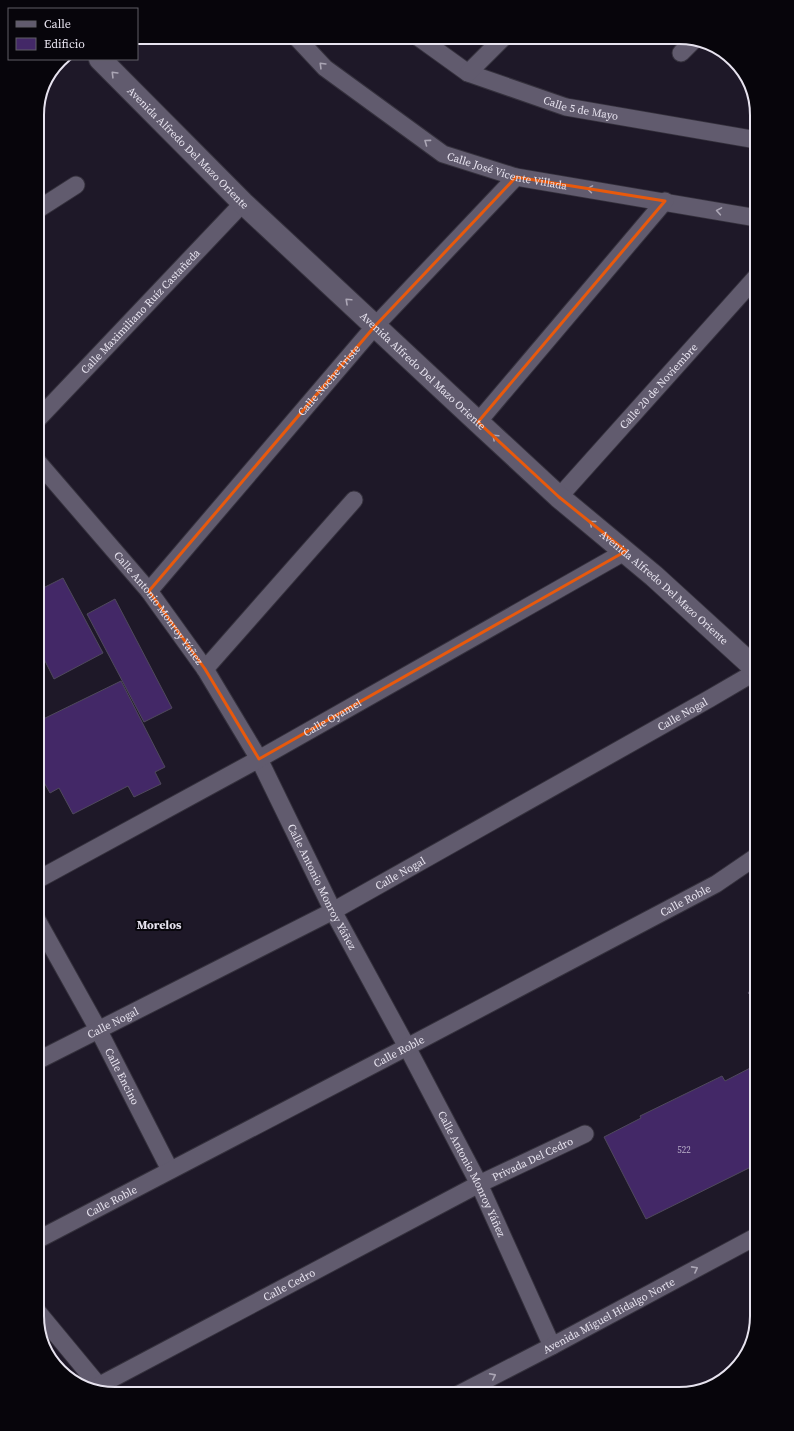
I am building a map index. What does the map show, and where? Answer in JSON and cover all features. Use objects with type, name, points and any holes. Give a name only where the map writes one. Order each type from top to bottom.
[{"type":"street","name":"Calle José Vicente Villada","points":[[303,44],[325,68],[443,154],[516,177],[750,217]]},
{"type":"street","name":"Calle 5 de Mayo","points":[[428,44],[468,73],[566,107],[750,139]]},
{"type":"street","points":[[468,73],[497,44]]},
{"type":"street","points":[[681,53],[689,45]]},
{"type":"street","name":"Avenida Alfredo Del Mazo Oriente","points":[[101,60],[244,203],[478,422],[559,497],[626,551],[750,665]]},
{"type":"street","name":"Calle Noche Triste","points":[[149,591],[375,326],[516,177]]},
{"type":"street","points":[[44,206],[76,185]]},
{"type":"street","points":[[478,422],[664,201]]},
{"type":"street","name":"Calle Maximiliano Ruíz Castañeda","points":[[44,413],[244,203]]},
{"type":"street","name":"Calle 20 de Noviembre","points":[[559,497],[750,284]]},
{"type":"street","name":"Calle Antonio Monroy Yáñez","points":[[44,469],[149,591],[205,668],[259,759],[333,911],[408,1047],[479,1184],[552,1346]]},
{"type":"street","points":[[205,668],[354,500]]},
{"type":"street","name":"Calle Oyamel","points":[[44,876],[259,759],[626,551]]},
{"type":"street","name":"Calle Nogal","points":[[44,1058],[333,911],[750,675]]},
{"type":"street","name":"Calle Roble","points":[[44,1236],[408,1047],[716,884],[750,861]]},
{"type":"street","name":"Calle Encino","points":[[44,933],[99,1031],[170,1170]]},
{"type":"street","name":"Privada Del Cedro","points":[[479,1184],[585,1134]]},
{"type":"street","name":"Calle Cedro","points":[[106,1387],[479,1184]]},
{"type":"street","name":"Avenida Miguel Hidalgo Norte","points":[[473,1387],[750,1240]]},
{"type":"street","points":[[44,1319],[99,1385]]},
{"type":"highlighted area","points":[[516,177],[665,201],[478,422],[559,497],[626,551],[259,759],[205,669],[149,591],[375,326]]},
{"type":"building","points":[[63,578],[103,653],[54,679],[44,659],[44,588]]},
{"type":"building","points":[[115,599],[172,708],[144,722],[87,614]]},
{"type":"building","points":[[121,681],[165,767],[155,772],[161,784],[134,797],[128,786],[73,814],[59,788],[50,793],[44,782],[44,719]]},
{"type":"building","points":[[750,1068],[750,1167],[646,1219],[604,1137],[641,1118],[640,1116],[722,1076],[725,1081]]},
{"type":"district","name":"Morelos","points":[[159,925]]}]
